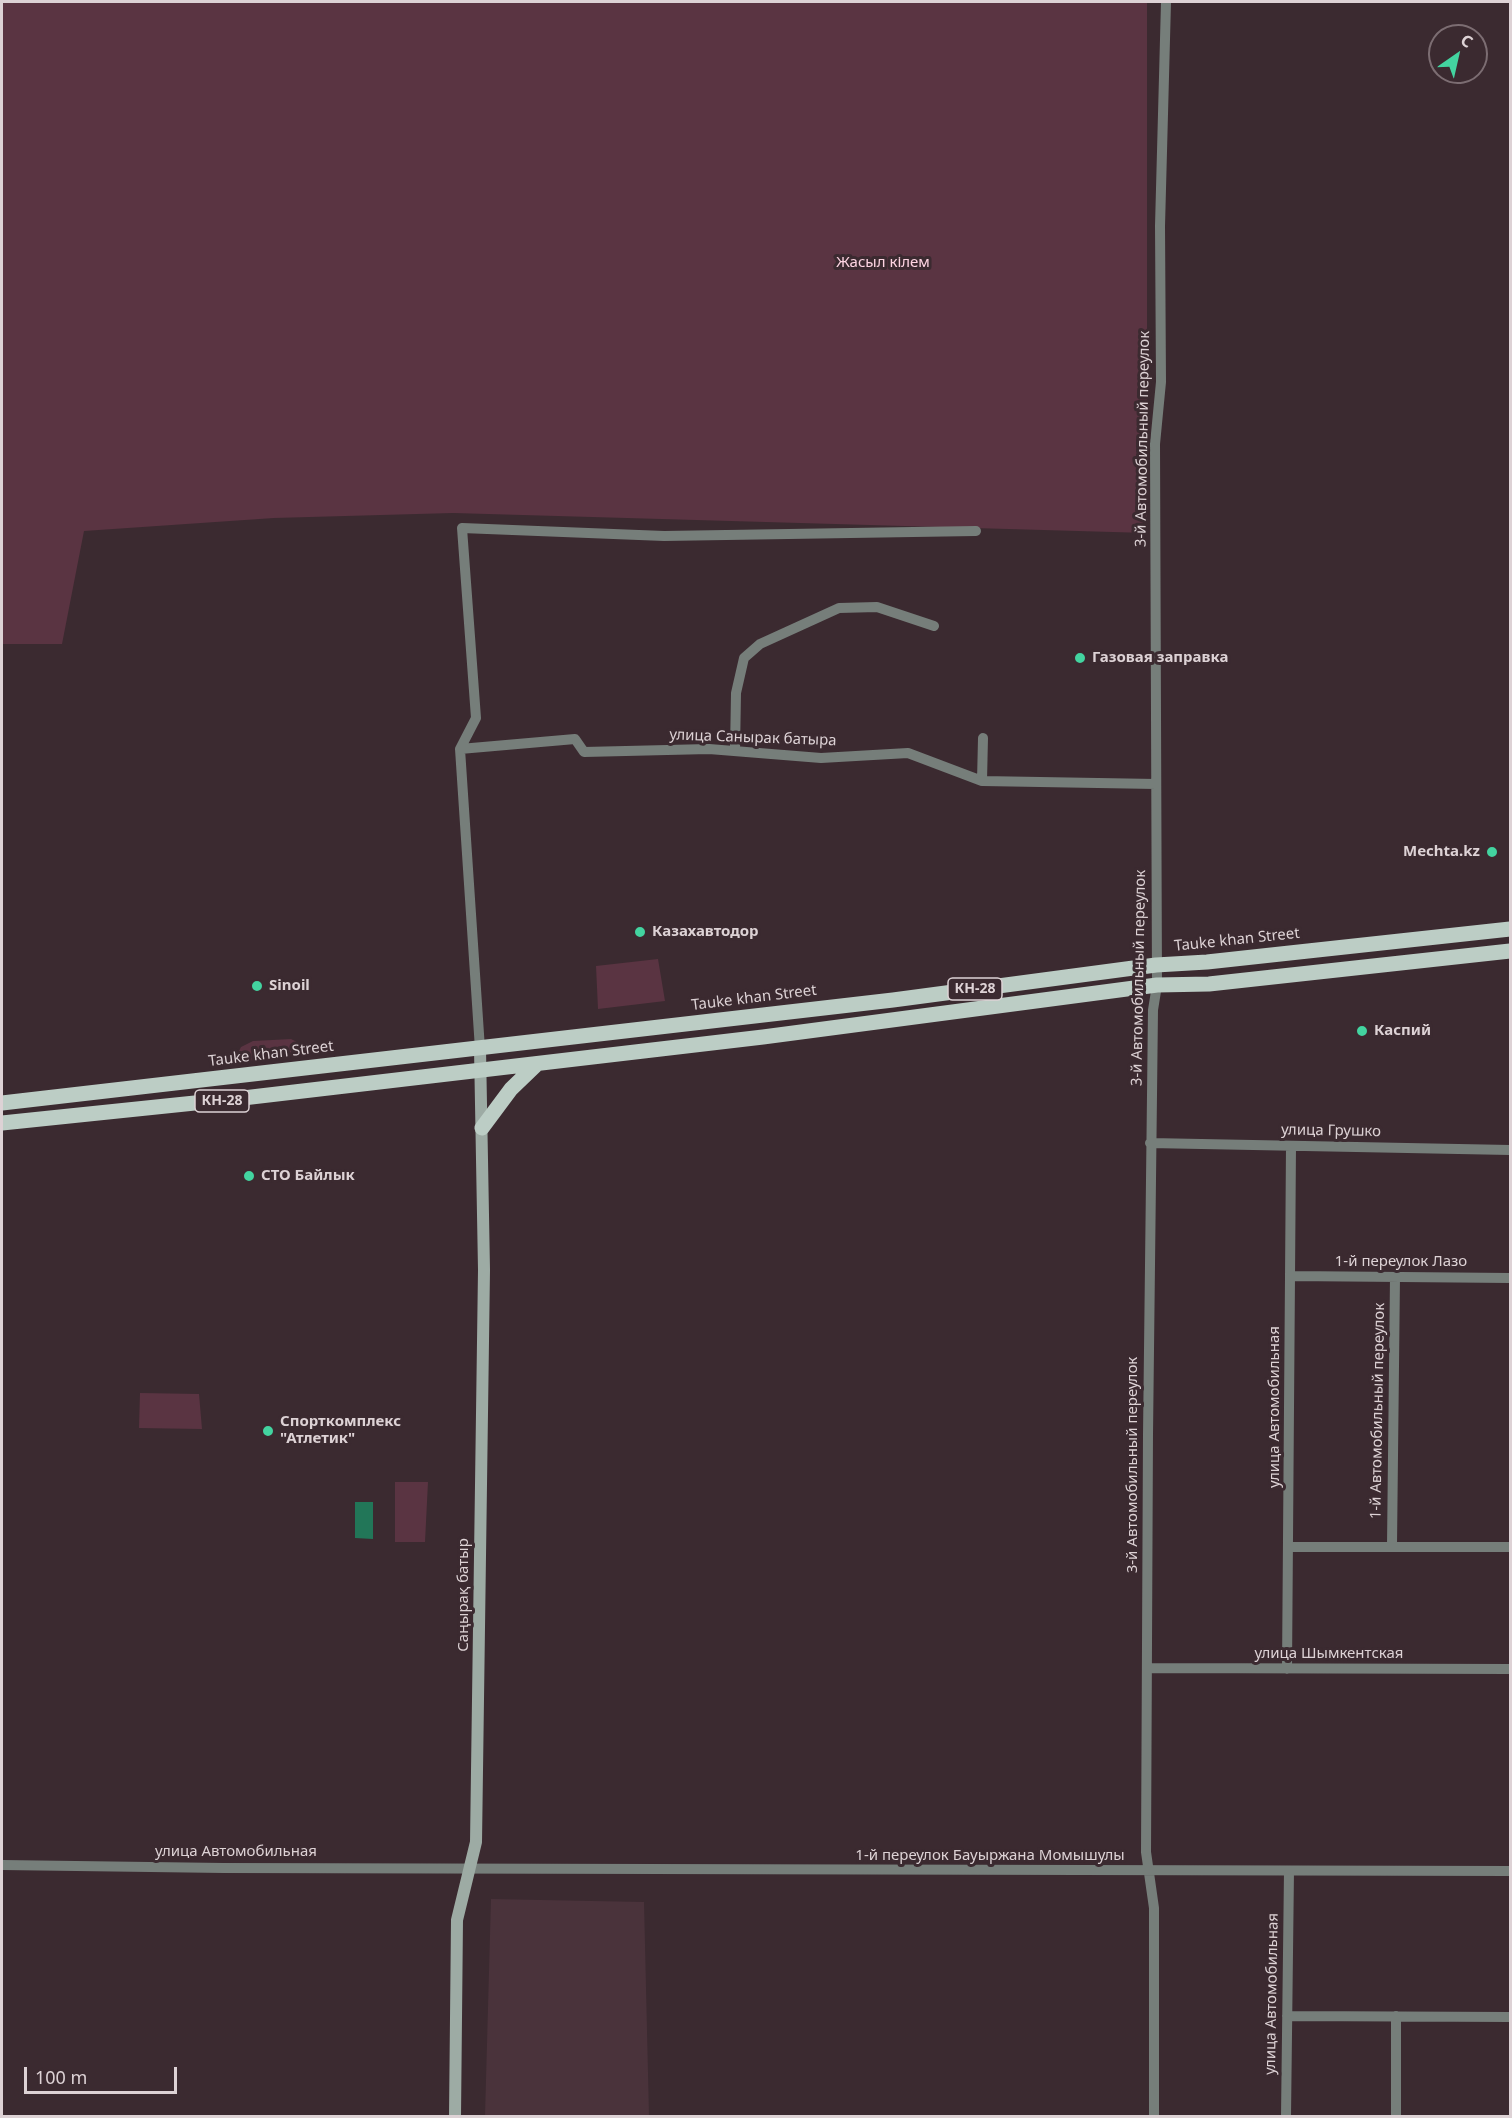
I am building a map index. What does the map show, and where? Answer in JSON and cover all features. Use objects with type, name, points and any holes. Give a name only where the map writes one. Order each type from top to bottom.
[{"type":"main road","name":"Tauke khan Street","points":[[2,1103],[480,1049],[1156,965],[1207,963],[1510,929]]},
{"type":"main road","name":"КН-28","points":[[2,1123],[482,1071],[930,1016],[1157,985],[1209,984],[1510,951]]},
{"type":"main road","points":[[482,1128],[511,1089],[537,1064]]},
{"type":"street","name":"3-й Автомобильный переулок","points":[[1154,2116],[1154,1908],[1146,1852],[1147,1668],[1150,1143],[1153,1010],[1157,985],[1155,444],[1161,382],[1166,2]]},
{"type":"street","points":[[480,1049],[460,749],[476,718],[462,528],[664,536],[976,531]]},
{"type":"street","points":[[735,751],[736,693],[744,658],[760,644],[839,608],[877,607],[934,626]]},
{"type":"street","points":[[982,781],[983,738]]},
{"type":"street","name":"улица Санырак батыра","points":[[460,749],[575,739],[584,752],[709,749],[821,758],[908,753],[982,781],[1156,784]]},
{"type":"street","name":"Саңырақ батыр","points":[[455,2116],[457,1920],[476,1842],[481,1606],[478,1559],[484,1269],[480,1049]]},
{"type":"street","name":"улица Грушко","points":[[1150,1143],[1510,1150]]},
{"type":"street","name":"улица Автомобильная","points":[[1287,1669],[1292,1146]]},
{"type":"street","name":"1-й переулок Лазо","points":[[1291,1276],[1510,1278]]},
{"type":"street","name":"1-й Автомобильный переулок","points":[[1392,1545],[1395,1277]]},
{"type":"street","points":[[1289,1546],[1510,1547]]},
{"type":"street","name":"улица Шымкентская","points":[[1147,1668],[1510,1670]]},
{"type":"street","name":"улица Автомобильная","points":[[2,1864],[470,1868]]},
{"type":"street","name":"1-й переулок Бауыржана Момышулы","points":[[470,1868],[1150,1872],[1510,1871]]},
{"type":"street","name":"улица Автомобильная","points":[[1286,2116],[1289,1871]]},
{"type":"street","points":[[1287,2016],[1510,2017]]},
{"type":"street","points":[[1396,2016],[1396,2116]]},
{"type":"shaded area","points":[[355,1502],[373,1502],[373,1539],[355,1538]]},
{"type":"shaded area","points":[[491,1899],[644,1902],[649,2116],[485,2116]]},
{"type":"green space","name":"Жасыл кілем","points":[[2,2],[1147,2],[1147,533],[453,513],[274,518],[84,531],[62,644],[2,644]]},
{"type":"green space","points":[[658,959],[665,1001],[598,1009],[596,966]]},
{"type":"green space","points":[[291,1039],[301,1044],[300,1052],[296,1055],[241,1062],[236,1057],[241,1047],[253,1041]]},
{"type":"green space","points":[[140,1393],[199,1394],[202,1429],[139,1428]]},
{"type":"green space","points":[[395,1482],[428,1482],[425,1542],[395,1542]]},
{"type":"place","name":"Газовая заправка","points":[[1080,658]]},
{"type":"place","name":"Mechta.kz","points":[[1492,852]]},
{"type":"place","name":"Казахавтодор","points":[[640,932]]},
{"type":"place","name":"Sinoil","points":[[257,986]]},
{"type":"place","name":"Каспий","points":[[1362,1031]]},
{"type":"place","name":"СТО Байлык","points":[[249,1176]]},
{"type":"place","name":"Спорткомплекс \"Атлетик\"","points":[[268,1431]]}]
